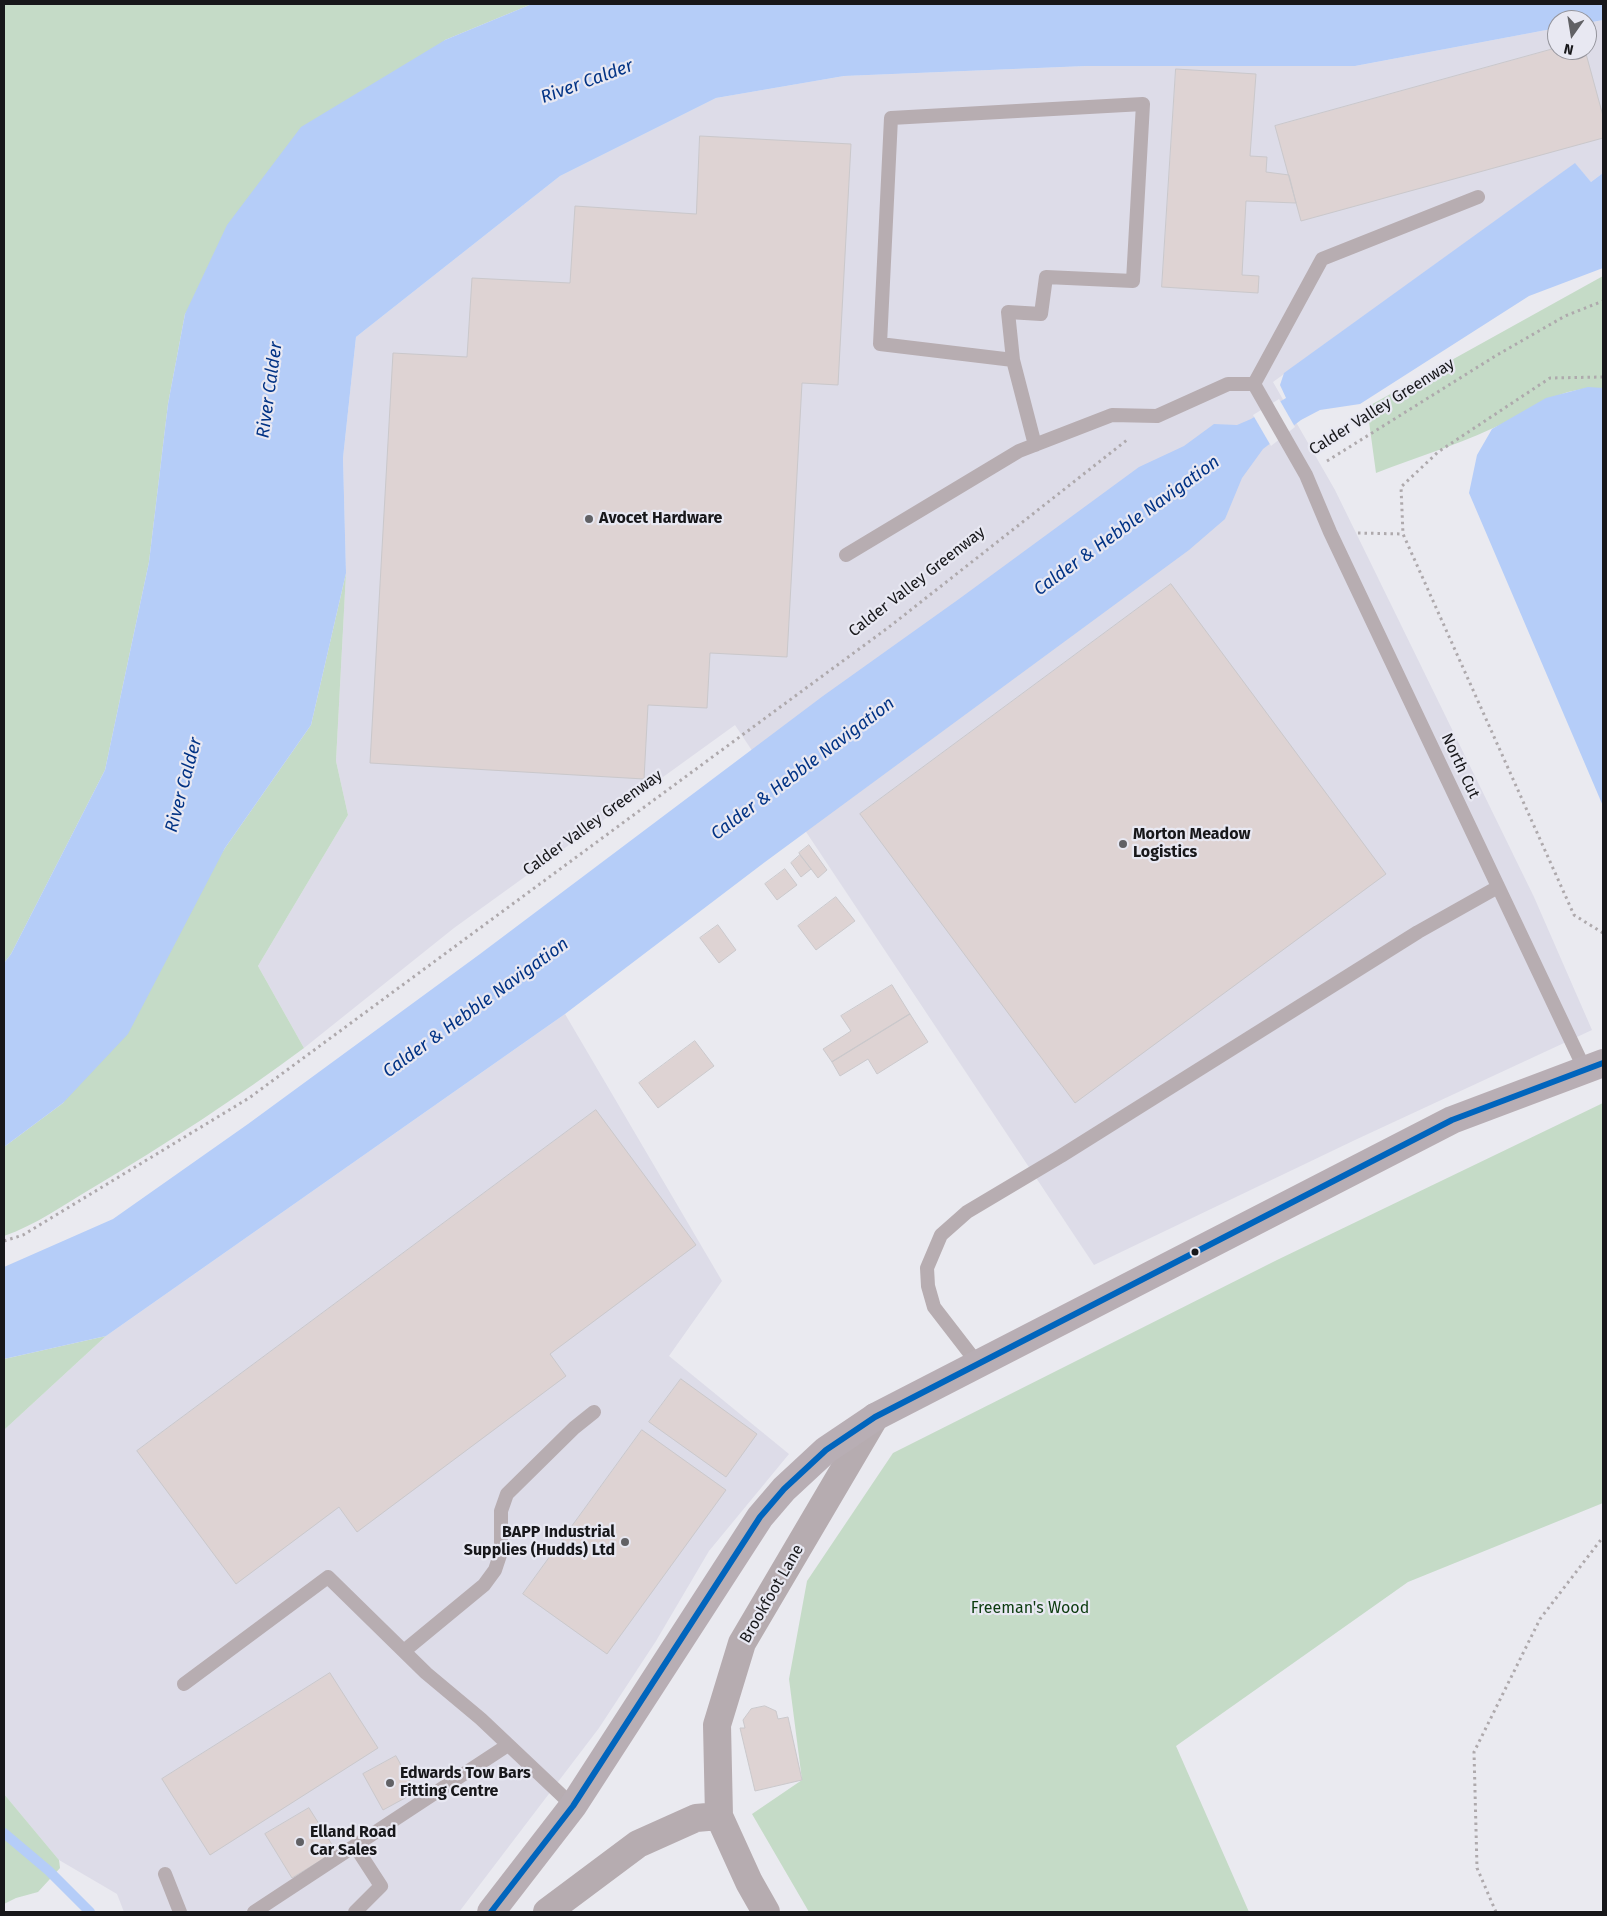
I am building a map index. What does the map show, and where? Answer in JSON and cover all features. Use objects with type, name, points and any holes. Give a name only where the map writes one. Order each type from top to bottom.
[{"type":"main road","points":[[491,1912],[573,1806],[760,1517],[784,1489],[826,1450],[874,1418],[1452,1120],[1594,1066]]},
{"type":"street","name":"Brookfoot Lane","points":[[766,1912],[749,1882],[719,1816],[717,1725],[742,1643],[874,1418]]},
{"type":"street","points":[[547,1912],[638,1844],[696,1818],[719,1816]]},
{"type":"lane","points":[[1013,360],[880,344],[891,118],[1143,104],[1133,281],[1046,277],[1041,314],[1008,312],[1013,360],[1035,445]]},
{"type":"lane","points":[[846,555],[1019,451],[1112,415],[1157,416],[1228,384],[1254,384],[1322,259],[1478,197]]},
{"type":"lane","name":"Calder Valley Greenway","points":[[1254,384],[1306,475]]},
{"type":"lane","name":"North Cut","points":[[1306,475],[1330,532],[1498,887],[1594,1066]]},
{"type":"lane","points":[[978,1364],[934,1307],[928,1286],[927,1268],[941,1235],[967,1212],[1061,1156],[1418,932],[1498,887]]},
{"type":"lane","points":[[404,1651],[484,1585],[494,1570],[501,1552],[501,1511],[507,1494],[574,1428],[594,1412]]},
{"type":"lane","points":[[184,1684],[328,1577],[404,1651],[573,1806]]},
{"type":"lane","points":[[254,1912],[508,1745]]},
{"type":"lane","points":[[355,1846],[380,1886],[355,1912]]},
{"type":"lane","points":[[165,1874],[180,1912]]},
{"type":"path","name":"Calder Valley Greenway","points":[[1306,475],[1497,355],[1565,316],[1603,301]]},
{"type":"path","points":[[1603,378],[1550,378],[1438,452],[1401,487],[1403,534],[1574,915],[1603,933]]},
{"type":"path","name":"Calder Valley Greenway","points":[[4,1241],[22,1236],[249,1098],[889,627],[1157,416]]},
{"type":"path","points":[[1330,532],[1403,534]]},
{"type":"path","points":[[1496,1912],[1477,1868],[1474,1752],[1540,1619],[1603,1537]]},
{"type":"shaded area","points":[[1603,20],[1603,173],[1591,182],[1575,164],[1273,382],[1335,490],[1534,897],[1592,1030],[1355,1140],[1094,1265],[735,725],[454,928],[304,1048],[258,966],[348,815],[336,761],[346,573],[343,458],[356,337],[560,176],[716,98],[844,76],[1086,66],[1355,66],[1547,30],[1547,60],[1597,60],[1597,21]]},
{"type":"shaded area","points":[[565,1014],[722,1281],[669,1356],[789,1454],[709,1551],[656,1641],[599,1728],[459,1912],[124,1912],[117,1894],[59,1860],[4,1794],[4,1430],[106,1336]]},
{"type":"green space","points":[[4,4],[532,4],[445,40],[185,314],[168,404],[149,562],[105,770],[11,954],[4,963]]},
{"type":"green space","points":[[1603,276],[1603,388],[1586,388],[1557,396],[1477,435],[1376,473],[1367,407]]},
{"type":"green space","points":[[346,573],[336,761],[348,815],[258,966],[304,1048],[227,1103],[148,1154],[39,1220],[4,1236],[4,1147],[63,1103],[225,848],[311,725]]},
{"type":"green space","name":"Freeman's Wood","points":[[1603,1103],[1603,1503],[1408,1582],[1176,1746],[1249,1912],[809,1912],[752,1814],[802,1780],[789,1679],[807,1581],[893,1453],[1277,1260]]},
{"type":"green space","points":[[106,1336],[4,1430],[4,1359]]},
{"type":"green space","points":[[4,1794],[59,1860],[60,1868],[38,1892],[16,1898],[4,1904]]},
{"type":"water","name":"River Calder","points":[[532,4],[1603,4],[1603,20],[1597,21],[1597,10],[1547,10],[1547,30],[1355,66],[1086,66],[844,76],[716,98],[560,176],[356,337],[343,458],[346,573],[311,725],[225,848],[128,1034],[63,1103],[4,1147],[4,963],[11,954],[105,770],[149,562],[168,404],[185,314],[227,225],[301,127],[445,40]]},
{"type":"water","name":"Calder & Hebble Navigation","points":[[1575,163],[1591,182],[1603,173],[1603,268],[1529,296],[1360,404],[1320,410],[1301,420],[1263,449],[1242,478],[1225,519],[1189,550],[765,862],[565,1014],[106,1336],[4,1359],[4,1267],[113,1219],[248,1124],[480,954],[823,696],[1139,467],[1184,446],[1214,424],[1237,425],[1251,419],[1286,398],[1280,385],[1284,373]]},
{"type":"water","points":[[1588,387],[1603,388],[1603,806],[1469,493],[1477,455],[1492,429],[1546,398]]},
{"type":"pier","points":[[1279,399],[1295,427],[1271,446],[1253,415]]},
{"type":"building","points":[[1547,51],[1547,60],[1588,60],[1603,116],[1603,138],[1301,221],[1275,126]]},
{"type":"building","points":[[1176,69],[1256,74],[1250,156],[1267,157],[1266,172],[1289,175],[1296,203],[1246,201],[1242,275],[1259,276],[1258,293],[1162,287]]},
{"type":"building","name":"Avocet Hardware","points":[[700,136],[851,144],[838,385],[802,383],[787,657],[710,653],[707,708],[648,705],[644,779],[370,763],[393,353],[467,357],[472,278],[570,283],[575,206],[696,214]]},
{"type":"building","name":"Morton Meadow Logistics","points":[[1171,584],[1386,874],[1075,1103],[860,814]]},
{"type":"building","points":[[809,845],[827,870],[818,878],[799,853]]},
{"type":"building","points":[[800,855],[811,869],[801,877],[791,863]]},
{"type":"building","points":[[785,869],[797,885],[777,900],[765,884]]},
{"type":"building","points":[[836,897],[855,921],[816,950],[798,926]]},
{"type":"building","points":[[718,925],[736,950],[719,963],[700,938]]},
{"type":"building","points":[[892,985],[910,1014],[832,1062],[823,1049],[851,1031],[841,1016]]},
{"type":"building","points":[[910,1014],[928,1042],[877,1074],[868,1059],[840,1076],[832,1062]]},
{"type":"building","points":[[695,1041],[714,1066],[658,1108],[639,1083]]},
{"type":"building","points":[[596,1110],[696,1245],[550,1354],[566,1376],[357,1532],[339,1507],[236,1584],[137,1451]]},
{"type":"building","points":[[681,1379],[757,1434],[726,1477],[649,1422]]},
{"type":"building","name":"BAPP Industrial Supplies (Hudds) Ltd","points":[[642,1430],[726,1490],[607,1654],[523,1594]]},
{"type":"building","points":[[330,1673],[378,1748],[210,1855],[162,1779]]},
{"type":"building","points":[[765,1706],[776,1711],[778,1719],[788,1717],[802,1780],[755,1791],[740,1728],[745,1728],[743,1720],[751,1709]]},
{"type":"building","name":"Edwards Tow Bars Fitting Centre","points":[[396,1756],[416,1792],[383,1810],[363,1774]]},
{"type":"building","name":"Elland Road Car Sales","points":[[309,1808],[336,1851],[292,1878],[265,1834]]},
{"type":"waterway","points":[[4,1833],[49,1871],[90,1912]]},
{"type":"transit line","points":[[491,1912],[573,1806],[760,1517],[784,1489],[826,1450],[875,1417],[1452,1120],[1603,1063]]},
{"type":"place","name":"Avocet Hardware","points":[[589,519]]},
{"type":"place","name":"Morton Meadow Logistics","points":[[1123,844]]},
{"type":"place","name":"BAPP Industrial Supplies (Hudds) Ltd","points":[[625,1542]]},
{"type":"place","name":"Edwards Tow Bars Fitting Centre","points":[[390,1783]]},
{"type":"place","name":"Elland Road Car Sales","points":[[300,1842]]}]
